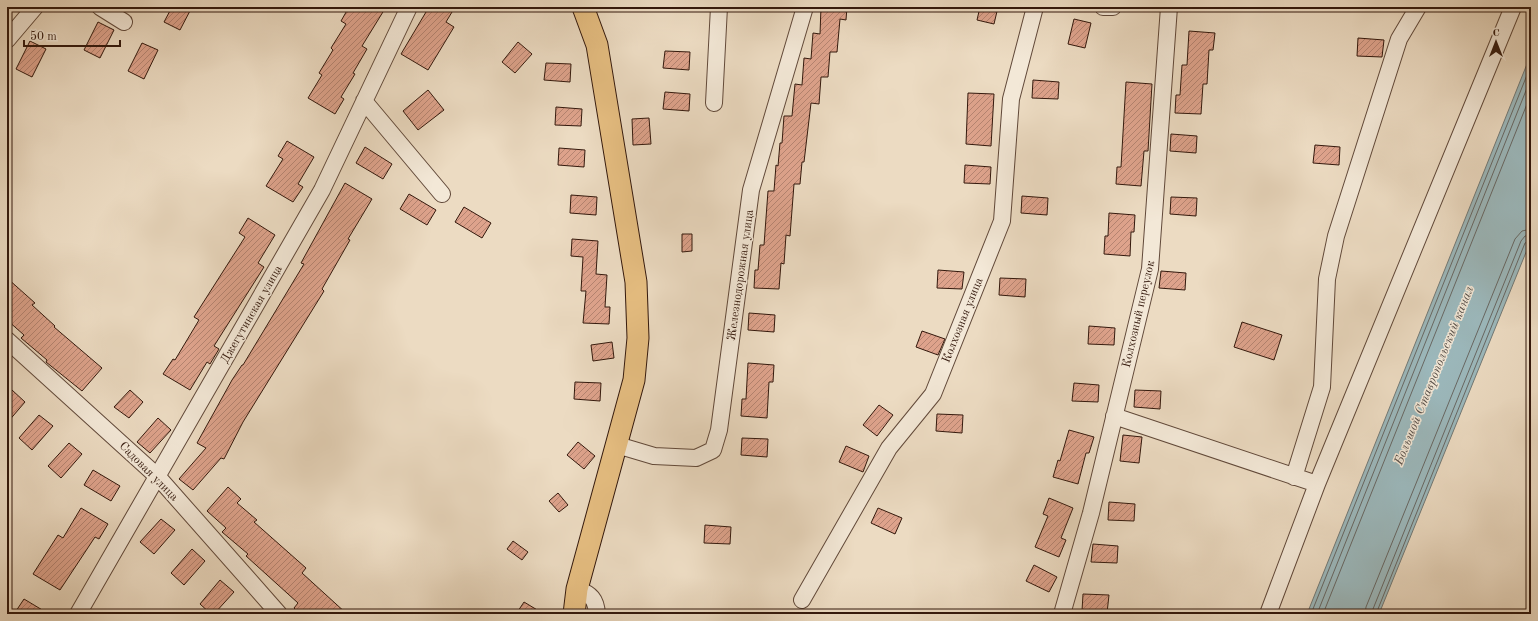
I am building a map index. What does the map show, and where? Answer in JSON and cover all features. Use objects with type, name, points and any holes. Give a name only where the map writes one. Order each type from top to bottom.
[{"type":"main road","points":[[574,614],[577,589],[618,446],[634,380],[638,338],[636,282],[596,45],[583,7]]},
{"type":"street","points":[[7,40],[34,7]]},
{"type":"street","points":[[100,7],[124,22]]},
{"type":"street","name":"Джегутинская улица","points":[[78,614],[322,190],[409,7]]},
{"type":"street","points":[[714,103],[719,7]]},
{"type":"street","name":"Железнодорожная улица","points":[[618,446],[654,456],[696,458],[713,450],[719,430],[751,190],[805,7]]},
{"type":"street","name":"Колхозная улица","points":[[802,600],[889,448],[933,394],[1002,221],[1011,98],[1035,7]]},
{"type":"street","points":[[1103,7],[1113,7]]},
{"type":"street","name":"Колхозный переулок","points":[[1062,614],[1091,513],[1150,269],[1169,7]]},
{"type":"street","points":[[1294,477],[1322,387],[1327,279],[1336,236],[1399,39],[1418,7]]},
{"type":"street","points":[[1268,614],[1317,484],[1513,7]]},
{"type":"street","points":[[364,101],[442,194]]},
{"type":"street","name":"Садовая улица","points":[[7,340],[158,477],[279,614]]},
{"type":"street","points":[[1114,416],[1317,484]]},
{"type":"street","points":[[577,589],[590,594],[596,604],[597,614]]},
{"type":"water","name":"Большой Ставропольский канал","points":[[1531,54],[1531,240],[1379,614],[1307,614]]},
{"type":"building","points":[[172,7],[192,7],[180,30],[164,22]]},
{"type":"building","points":[[349,7],[386,7],[362,46],[367,49],[353,73],[355,74],[341,97],[344,99],[335,114],[308,98],[322,75],[319,73],[333,50],[331,48],[346,24],[341,21]]},
{"type":"building","points":[[429,7],[455,7],[446,22],[454,27],[428,70],[401,54]]},
{"type":"building","points":[[821,7],[847,7],[846,20],[840,19],[837,52],[830,52],[828,77],[821,77],[819,104],[811,103],[804,162],[802,162],[800,184],[794,184],[790,236],[786,235],[784,264],[781,263],[779,289],[754,288],[755,270],[758,270],[760,245],[764,245],[768,191],[774,191],[776,165],[778,166],[780,143],[782,143],[784,116],[792,116],[795,84],[802,85],[804,58],[811,59],[813,33],[820,34]]},
{"type":"building","points":[[980,7],[998,7],[994,24],[977,20]]},
{"type":"building","points":[[1074,19],[1091,23],[1085,48],[1068,44]]},
{"type":"building","points":[[98,22],[114,30],[100,58],[84,50]]},
{"type":"building","points":[[1189,31],[1215,33],[1213,50],[1209,50],[1207,84],[1203,84],[1201,114],[1175,113],[1176,95],[1180,95],[1182,65],[1187,65]]},
{"type":"building","points":[[1358,38],[1384,40],[1382,57],[1357,56]]},
{"type":"building","points":[[30,41],[46,49],[32,77],[16,69]]},
{"type":"building","points":[[518,42],[532,54],[515,73],[502,62]]},
{"type":"building","points":[[142,43],[158,50],[144,79],[128,71]]},
{"type":"building","points":[[665,51],[690,52],[689,70],[663,68]]},
{"type":"building","points":[[546,63],[571,64],[570,82],[544,80]]},
{"type":"building","points":[[1033,80],[1059,82],[1058,99],[1032,98]]},
{"type":"building","points":[[1126,82],[1152,84],[1148,151],[1144,151],[1141,186],[1116,184],[1117,167],[1121,167]]},
{"type":"building","points":[[428,90],[444,110],[418,130],[403,111]]},
{"type":"building","points":[[665,92],[690,94],[689,111],[663,109]]},
{"type":"building","points":[[968,93],[994,94],[991,146],[966,144]]},
{"type":"building","points":[[556,107],[582,109],[581,126],[555,125]]},
{"type":"building","points":[[649,118],[651,144],[633,145],[632,119]]},
{"type":"building","points":[[1171,134],[1197,136],[1196,153],[1170,151]]},
{"type":"building","points":[[287,141],[314,157],[298,184],[303,187],[293,202],[266,186],[283,159],[278,156]]},
{"type":"building","points":[[1315,145],[1340,147],[1339,165],[1313,163]]},
{"type":"building","points":[[365,147],[392,164],[383,179],[356,163]]},
{"type":"building","points":[[559,148],[585,150],[584,167],[558,165]]},
{"type":"building","points":[[965,165],[991,167],[990,184],[964,183]]},
{"type":"building","points":[[345,183],[372,199],[348,239],[350,240],[322,289],[324,291],[243,422],[224,459],[221,458],[193,490],[179,479],[206,448],[197,443],[232,380],[243,365],[304,264],[301,263]]},
{"type":"building","points":[[409,194],[436,210],[427,225],[400,209]]},
{"type":"building","points":[[571,195],[597,197],[596,215],[570,213]]},
{"type":"building","points":[[1022,196],[1048,198],[1047,215],[1021,213]]},
{"type":"building","points":[[1171,197],[1197,198],[1196,216],[1170,214]]},
{"type":"building","points":[[464,207],[491,223],[482,238],[455,222]]},
{"type":"building","points":[[1109,213],[1135,215],[1134,232],[1131,232],[1130,256],[1104,254],[1105,236],[1108,236]]},
{"type":"building","points":[[248,218],[275,235],[258,263],[264,267],[214,346],[219,349],[210,364],[207,362],[190,390],[163,374],[173,359],[175,360],[199,320],[194,317],[245,237],[239,233]]},
{"type":"building","points":[[682,234],[692,234],[692,251],[682,252]]},
{"type":"building","points":[[572,239],[598,241],[596,274],[607,275],[605,307],[610,307],[609,324],[583,323],[586,291],[581,291],[583,257],[571,256]]},
{"type":"building","points":[[938,270],[964,272],[962,289],[937,288]]},
{"type":"building","points":[[1161,271],[1186,273],[1185,290],[1159,288]]},
{"type":"building","points":[[7,278],[35,303],[32,305],[55,326],[54,327],[102,368],[82,391],[46,362],[47,360],[21,338],[24,335],[7,320]]},
{"type":"building","points":[[1000,278],[1026,279],[1025,297],[999,295]]},
{"type":"building","points":[[749,313],[775,315],[774,332],[748,330]]},
{"type":"building","points":[[1242,322],[1282,335],[1274,360],[1234,347]]},
{"type":"building","points":[[1089,326],[1115,328],[1114,345],[1088,344]]},
{"type":"building","points":[[922,331],[945,339],[938,355],[916,347]]},
{"type":"building","points":[[612,342],[614,358],[593,361],[591,345]]},
{"type":"building","points":[[748,363],[774,365],[773,382],[769,382],[767,418],[741,416],[742,399],[746,399]]},
{"type":"building","points":[[575,382],[601,383],[600,401],[574,399]]},
{"type":"building","points":[[1074,383],[1099,385],[1098,402],[1072,401]]},
{"type":"building","points":[[12,390],[25,402],[7,423],[7,396]]},
{"type":"building","points":[[130,390],[143,402],[129,418],[114,407]]},
{"type":"building","points":[[1135,390],[1161,391],[1160,409],[1134,407]]},
{"type":"building","points":[[879,405],[893,415],[877,436],[863,425]]},
{"type":"building","points":[[937,414],[963,415],[962,433],[936,431]]},
{"type":"building","points":[[39,415],[53,426],[32,450],[19,438]]},
{"type":"building","points":[[158,418],[171,430],[150,453],[137,442]]},
{"type":"building","points":[[1069,430],[1094,437],[1089,453],[1086,453],[1078,484],[1053,477],[1058,460],[1060,461]]},
{"type":"building","points":[[1123,435],[1142,437],[1139,463],[1120,461]]},
{"type":"building","points":[[742,438],[768,439],[767,457],[741,455]]},
{"type":"building","points":[[578,442],[595,456],[584,469],[567,455]]},
{"type":"building","points":[[69,443],[82,454],[61,478],[48,466]]},
{"type":"building","points":[[846,446],[869,456],[863,472],[839,462]]},
{"type":"building","points":[[93,470],[120,486],[111,501],[84,485]]},
{"type":"building","points":[[228,487],[241,499],[237,503],[257,520],[254,522],[306,568],[302,573],[347,614],[300,614],[294,608],[298,603],[246,556],[248,554],[222,532],[226,528],[207,511]]},
{"type":"building","points":[[558,493],[568,505],[559,512],[549,501]]},
{"type":"building","points":[[1049,498],[1073,508],[1061,538],[1066,540],[1059,557],[1035,547],[1048,516],[1043,514]]},
{"type":"building","points":[[1109,502],[1135,504],[1134,521],[1108,520]]},
{"type":"building","points":[[81,508],[108,524],[99,539],[95,537],[60,590],[33,574],[58,535],[63,538]]},
{"type":"building","points":[[878,508],[902,518],[895,534],[871,523]]},
{"type":"building","points":[[161,519],[175,530],[154,554],[140,542]]},
{"type":"building","points":[[705,525],[731,527],[730,544],[704,543]]},
{"type":"building","points":[[513,541],[528,552],[522,560],[507,549]]},
{"type":"building","points":[[1093,544],[1118,546],[1117,563],[1091,562]]},
{"type":"building","points":[[192,549],[205,561],[184,585],[171,573]]},
{"type":"building","points":[[1034,565],[1057,577],[1049,592],[1026,581]]},
{"type":"building","points":[[220,580],[234,592],[214,614],[211,614],[200,604]]},
{"type":"building","points":[[1083,594],[1109,595],[1107,613],[1082,611]]},
{"type":"building","points":[[24,599],[49,614],[14,614]]},
{"type":"building","points":[[524,602],[544,614],[516,614]]}]
